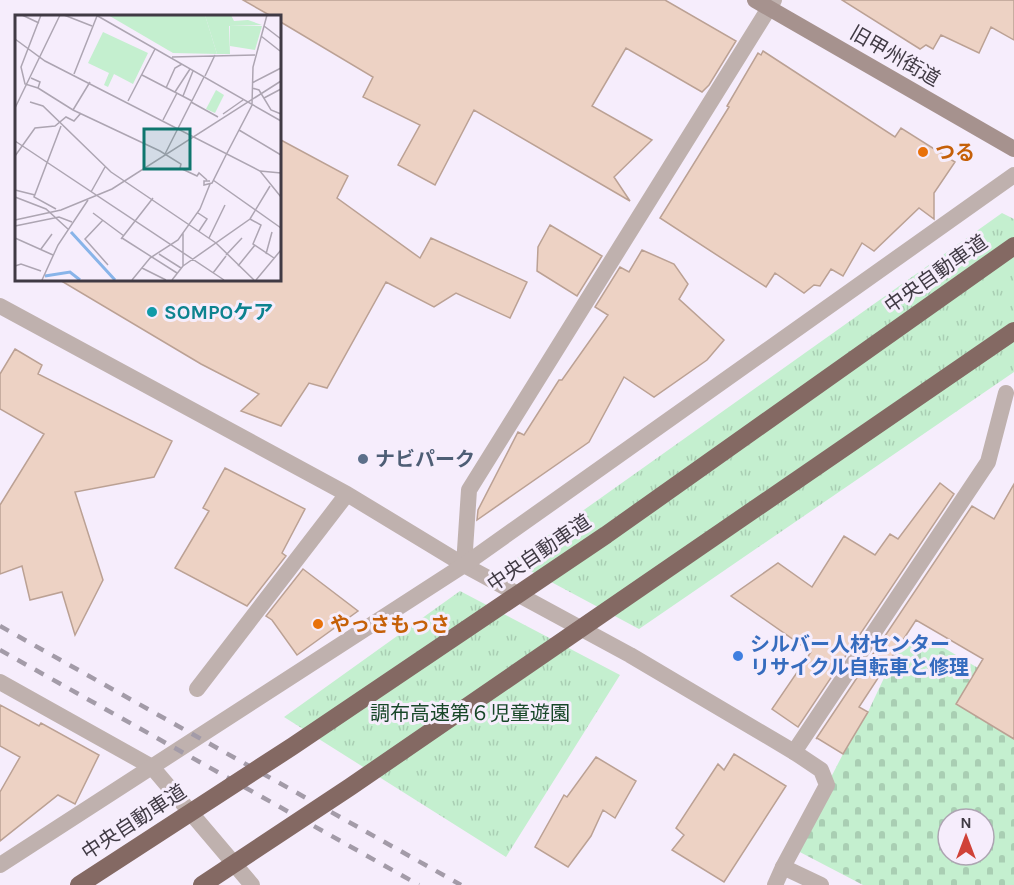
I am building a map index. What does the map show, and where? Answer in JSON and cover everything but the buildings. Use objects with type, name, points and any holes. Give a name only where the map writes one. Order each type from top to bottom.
[{"type":"highway","name":"中央自動車道","points":[[79,885],[293,746],[606,535],[1014,246]]},
{"type":"highway","points":[[202,885],[350,787],[1014,331]]},
{"type":"main road","name":"旧甲州街道","points":[[755,0],[772,4],[1014,149]]},
{"type":"street","points":[[464,565],[469,490],[772,4]]},
{"type":"street","points":[[0,865],[464,565],[1014,175]]},
{"type":"street","points":[[0,306],[347,494],[464,565],[630,655],[821,770],[827,784],[775,885]]},
{"type":"street","points":[[794,752],[988,462],[1006,393]]},
{"type":"street","points":[[197,689],[347,494]]},
{"type":"street","points":[[0,682],[152,767],[252,885]]},
{"type":"street","points":[[783,867],[820,885]]},
{"type":"green space","points":[[1002,213],[1014,219],[1014,372],[639,629],[512,561]]},
{"type":"green space","name":"調布高速第６児童遊園","points":[[460,591],[620,675],[506,857],[284,717]]},
{"type":"green space","points":[[924,636],[978,668],[956,704],[1014,739],[1014,885],[863,885],[794,849],[843,754],[868,712],[899,646]]},
{"type":"railway","points":[[0,626],[461,885]]},
{"type":"railway","points":[[0,650],[419,885]]},
{"type":"place","name":"つる","points":[[923,152]]},
{"type":"place","name":"SOMPOケア","points":[[152,312]]},
{"type":"place","name":"ナビパーク","points":[[363,459]]},
{"type":"place","name":"やっさもっさ","points":[[318,624]]},
{"type":"place","name":"シルバー人材センター リサイクル自転車と修理","points":[[738,656]]}]
